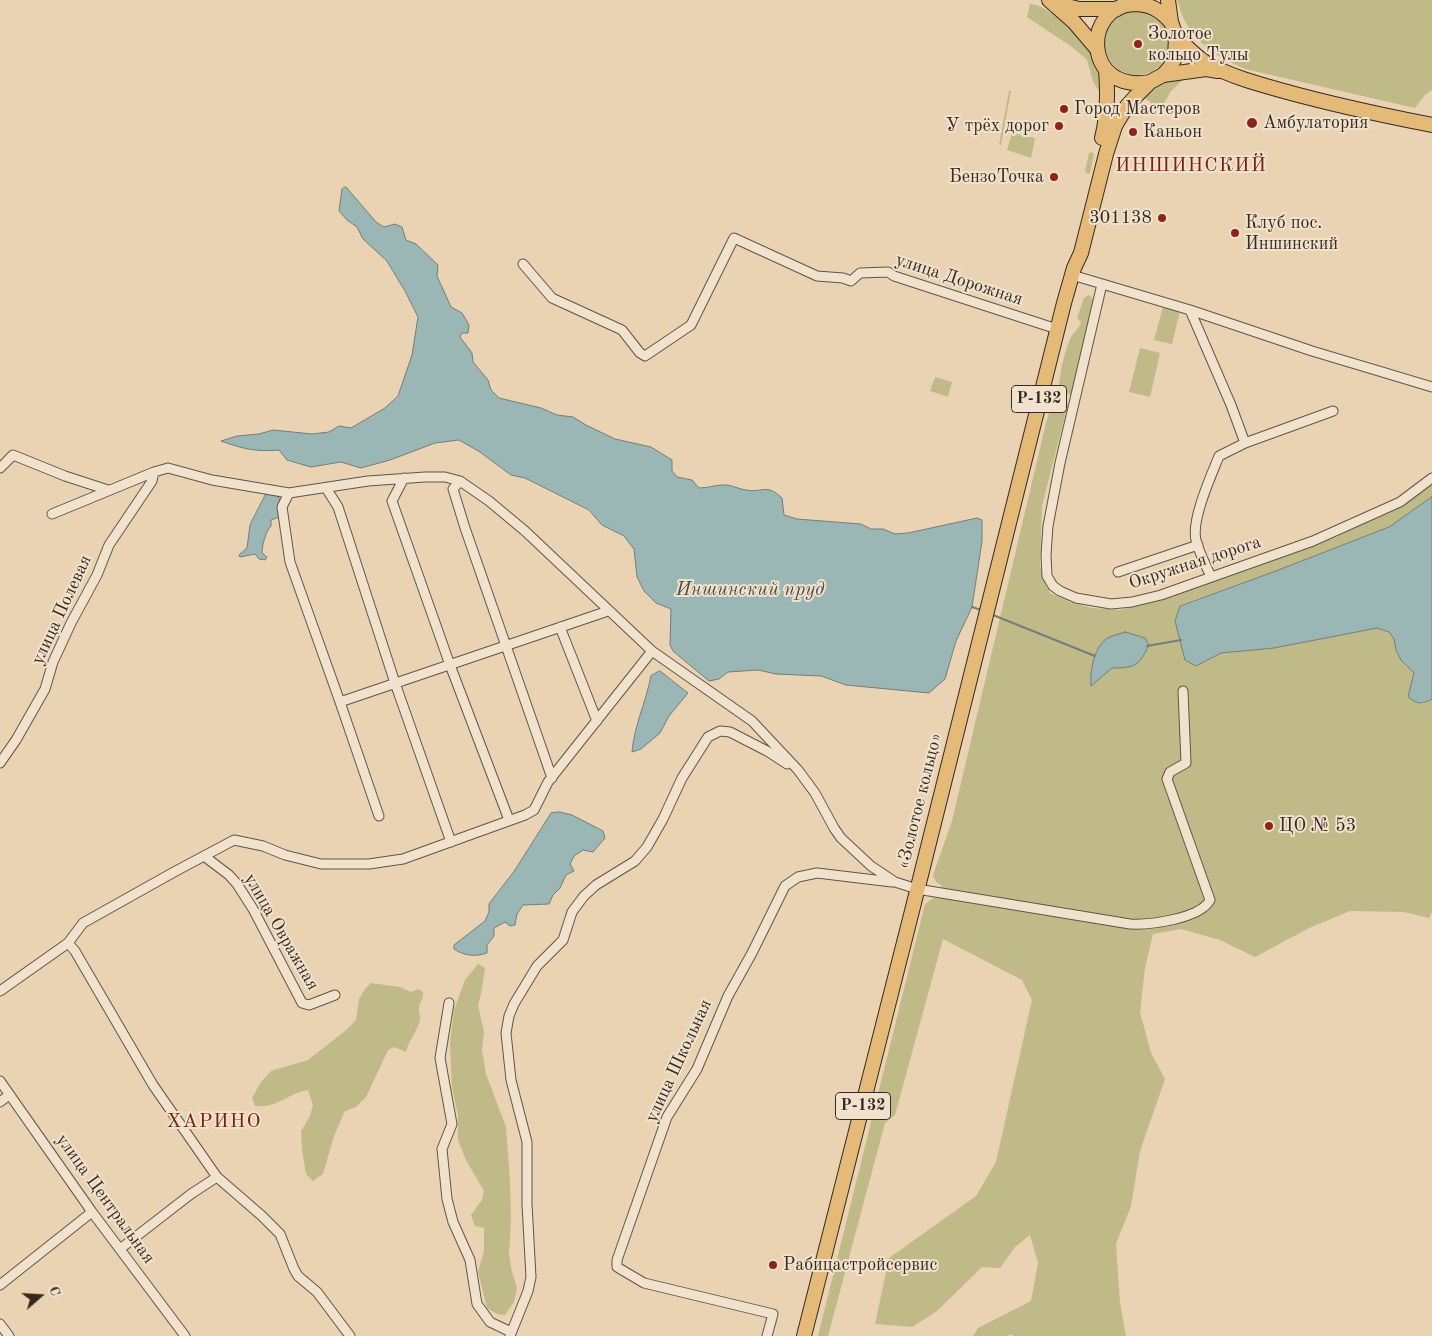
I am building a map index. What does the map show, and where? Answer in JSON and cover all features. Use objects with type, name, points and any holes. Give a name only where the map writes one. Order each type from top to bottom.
[{"type":"main road","points":[[1163,75],[1175,58],[1176,36],[1171,22],[1168,0]]},
{"type":"main road","points":[[1051,2],[1079,9],[1144,4],[1162,12],[1171,22]]},
{"type":"main road","name":"«Золотое кольцо»","points":[[1051,2],[1083,32],[1097,49],[1100,60],[1106,70],[1107,120],[1074,252],[1073,271]]},
{"type":"main road","points":[[1097,49],[1101,25],[1125,4]]},
{"type":"main road","points":[[1176,36],[1206,63],[1226,73]]},
{"type":"main road","points":[[1163,75],[1206,69],[1322,101],[1432,125]]},
{"type":"main road","points":[[1106,70],[1121,81],[1144,83]]},
{"type":"main road","name":"«Золотое кольцо»","points":[[804,1336],[1057,329],[1073,271],[1081,253],[1106,154],[1115,126],[1127,106],[1144,83],[1163,75]]},
{"type":"street","name":"улица Дорожная","points":[[522,264],[552,298],[622,330],[640,353],[645,356],[691,325],[734,238],[817,276],[843,278],[851,281],[860,273],[888,272],[894,276],[1057,329]]},
{"type":"street","points":[[1073,271],[1102,284],[1432,387]]},
{"type":"street","name":"Окружная дорога","points":[[1102,284],[1050,507],[1046,555],[1048,576],[1053,586],[1068,596],[1092,602],[1111,604],[1143,600],[1173,592],[1313,541],[1400,502],[1432,478]]},
{"type":"street","points":[[1190,310],[1231,405],[1245,443]]},
{"type":"street","points":[[1211,577],[1195,533],[1205,493],[1219,456],[1245,443],[1333,411]]},
{"type":"street","points":[[0,468],[13,455],[65,476],[108,490]]},
{"type":"street","points":[[52,514],[108,490],[168,468],[212,480],[289,493],[368,481],[404,478],[445,477],[460,481],[489,500],[525,531],[652,651],[752,721],[798,770],[815,793],[841,838],[871,866],[895,882],[917,889],[1130,924],[1148,924],[1173,920],[1206,906],[1210,902],[1167,779],[1170,772],[1186,763],[1182,690]]},
{"type":"street","name":"улица Полевая","points":[[0,763],[16,740],[45,689],[53,662],[71,623],[97,575],[109,545],[152,481],[154,472]]},
{"type":"street","points":[[404,478],[392,500],[450,664],[509,820]]},
{"type":"street","points":[[460,481],[453,489],[552,778]]},
{"type":"street","points":[[326,488],[338,507],[395,683],[451,842]]},
{"type":"street","points":[[289,493],[282,507],[290,562],[378,816]]},
{"type":"street","points":[[1118,572],[1198,545]]},
{"type":"street","points":[[340,702],[608,611]]},
{"type":"street","points":[[560,627],[598,721]]},
{"type":"street","points":[[0,991],[68,943],[84,923],[204,856],[237,840],[264,846],[285,855],[322,864],[369,864],[403,859],[525,815],[534,810],[552,778],[652,651]]},
{"type":"street","points":[[449,1003],[440,1058],[452,1124],[442,1149],[447,1199],[453,1222],[470,1260],[477,1304],[490,1322],[510,1334],[528,1291],[531,1277],[527,1204],[528,1142],[511,1080],[506,1033],[509,1016],[514,1004],[537,966],[562,940],[572,912],[584,896],[603,880],[635,861],[647,847],[682,778],[708,737],[720,731],[734,734],[798,770]]},
{"type":"street","name":"улица Овражная","points":[[204,856],[229,875],[237,884],[253,908],[302,1003],[309,1005],[335,995]]},
{"type":"street","name":"улица Школьная","points":[[767,1336],[773,1314],[643,1283],[618,1267],[617,1260],[667,1117],[697,1069],[728,996],[752,953],[785,886],[801,875],[817,873],[895,882]]},
{"type":"street","points":[[68,943],[75,951],[153,1085],[217,1177],[280,1234],[298,1276],[317,1292],[350,1336]]},
{"type":"street","name":"улица Центральная","points":[[0,1081],[92,1212],[185,1336]]},
{"type":"street","points":[[0,1102],[9,1096]]},
{"type":"street","points":[[120,1249],[191,1194],[217,1177]]},
{"type":"street","points":[[0,1284],[92,1212]]},
{"type":"street","points":[[0,1324],[9,1336]]},
{"type":"shaded area","points":[[1177,0],[1432,0],[1432,90],[1425,95],[1415,108],[1245,69],[1211,51],[1194,35],[1181,13]]},
{"type":"shaded area","points":[[1030,4],[1049,11],[1060,19],[1070,27],[1086,46],[1097,68],[1099,91],[1093,82],[1087,60],[1072,47],[1027,17]]},
{"type":"shaded area","points":[[1131,11],[1143,11],[1160,20],[1167,31],[1169,43],[1167,55],[1160,66],[1143,75],[1131,75],[1119,70],[1110,61],[1105,49],[1105,37],[1110,25],[1119,16]]},
{"type":"shaded area","points":[[1174,77],[1185,78],[1171,91],[1160,110],[1145,98],[1158,86]]},
{"type":"shaded area","points":[[1009,91],[1011,91],[1001,145],[999,145]]},
{"type":"shaded area","points":[[1012,133],[1035,138],[1031,158],[1007,150]]},
{"type":"shaded area","points":[[1092,152],[1094,154],[1090,173],[1088,174],[1085,171],[1089,153]]},
{"type":"shaded area","points":[[1089,295],[1094,300],[1073,392],[1070,395],[1062,392],[1059,387],[1061,369],[1070,339],[1081,322],[1077,318],[1084,298]]},
{"type":"shaded area","points":[[1163,307],[1180,311],[1172,344],[1154,340]]},
{"type":"shaded area","points":[[1140,348],[1160,353],[1150,397],[1129,392]]},
{"type":"shaded area","points":[[935,377],[952,382],[948,397],[930,391]]},
{"type":"shaded area","points":[[1055,400],[1068,404],[1042,506],[1040,565],[1043,579],[1050,593],[1070,602],[1092,608],[1120,610],[1171,597],[1265,561],[1334,538],[1400,505],[1432,485],[1432,497],[1389,527],[1276,571],[1180,605],[1175,621],[1180,641],[1196,666],[1221,653],[1274,648],[1377,628],[1389,632],[1394,639],[1396,650],[1406,666],[1414,673],[1408,697],[1423,704],[1432,699],[1432,912],[1429,918],[1404,912],[1350,911],[1309,928],[1255,957],[1220,940],[1181,929],[1153,934],[1145,968],[1140,1012],[1151,1053],[1165,1079],[1140,1151],[1131,1206],[1116,1244],[1120,1303],[1126,1336],[1013,1336],[1012,1334],[1007,1336],[973,1336],[978,1328],[1031,1301],[1038,1263],[1030,1235],[1015,1247],[1000,1268],[982,1267],[937,1311],[912,1327],[875,1324],[889,1258],[976,1196],[996,1162],[1032,1000],[1022,980],[943,939],[895,1115],[885,1123],[828,1336],[818,1336],[925,904],[933,898],[941,898],[942,886],[936,882],[933,875],[952,821],[1052,403]],"holes":[[[1106,639],[1128,668],[1112,668],[1091,685],[1091,672],[1094,660]]]},
{"type":"shaded area","points":[[478,964],[485,968],[478,1005],[484,1032],[482,1050],[486,1074],[506,1127],[511,1220],[509,1253],[517,1288],[514,1302],[505,1315],[497,1314],[487,1308],[478,1272],[484,1251],[484,1228],[475,1226],[471,1215],[482,1200],[484,1191],[466,1160],[458,1140],[458,1115],[452,1088],[450,1043],[454,1010],[465,980]]},
{"type":"shaded area","points":[[371,983],[400,987],[411,992],[418,989],[423,992],[419,1005],[419,1023],[406,1052],[394,1047],[388,1050],[366,1097],[356,1107],[345,1111],[334,1136],[323,1174],[313,1181],[306,1174],[301,1131],[310,1116],[313,1105],[308,1090],[294,1094],[277,1103],[263,1106],[255,1106],[252,1098],[261,1082],[271,1071],[308,1060],[345,1031],[356,1020],[359,999]]},
{"type":"water","name":"Иншинский пруд","points":[[346,187],[376,222],[384,227],[395,224],[402,227],[406,240],[416,244],[438,265],[437,276],[451,307],[462,313],[469,325],[468,333],[462,333],[460,337],[472,353],[473,362],[488,380],[491,390],[499,398],[541,408],[557,415],[573,417],[615,439],[651,447],[672,460],[672,471],[677,477],[692,480],[699,488],[726,485],[752,491],[764,489],[777,493],[782,498],[784,515],[797,519],[861,524],[871,529],[883,529],[895,534],[908,533],[977,518],[982,520],[982,541],[972,607],[956,641],[945,679],[929,693],[846,685],[821,676],[776,674],[758,670],[728,672],[719,679],[709,681],[673,651],[670,645],[671,609],[656,603],[644,591],[637,577],[634,549],[624,536],[602,525],[589,510],[525,478],[511,475],[480,452],[459,440],[435,443],[390,460],[361,468],[341,462],[311,467],[287,460],[279,450],[263,451],[250,449],[221,441],[237,436],[259,434],[273,430],[312,434],[329,432],[339,426],[351,428],[385,408],[398,396],[412,355],[418,317],[387,261],[363,239],[357,227],[339,211],[342,189]]},
{"type":"water","points":[[267,492],[276,493],[281,506],[279,517],[271,520],[271,526],[267,531],[262,553],[267,557],[265,560],[259,559],[255,554],[240,557],[239,555],[247,548],[250,525]]},
{"type":"water","points":[[1432,497],[1432,699],[1420,703],[1408,697],[1414,673],[1401,660],[1396,650],[1394,639],[1389,632],[1377,628],[1274,648],[1221,653],[1196,666],[1185,660],[1175,621],[1180,606],[1389,527]]},
{"type":"water","points":[[1125,632],[1145,638],[1149,645],[1139,662],[1131,666],[1112,668],[1091,686],[1092,667],[1098,649],[1106,639]]},
{"type":"water","points":[[660,671],[688,693],[669,716],[660,733],[641,749],[632,752],[635,733],[651,676]]},
{"type":"water","points":[[560,812],[572,815],[603,831],[605,838],[593,852],[583,850],[574,856],[570,864],[574,871],[566,875],[549,904],[523,905],[517,914],[515,925],[510,926],[505,922],[494,928],[494,936],[487,945],[487,953],[470,955],[454,949],[454,945],[485,921],[489,912],[489,904],[515,870],[551,813]]},
{"type":"waterway","points":[[972,607],[981,610]]},
{"type":"waterway","points":[[993,615],[1095,656]]},
{"type":"waterway","points":[[1147,646],[1181,640]]},
{"type":"place","name":"Золотое кольцо Тулы","points":[[1138,44]]},
{"type":"place","name":"Город Мастеров","points":[[1064,109]]},
{"type":"place","name":"Амбулатория","points":[[1252,123]]},
{"type":"place","name":"У трёх дорог","points":[[1059,126]]},
{"type":"place","name":"Каньон","points":[[1133,132]]},
{"type":"place","name":"БензоТочка","points":[[1054,177]]},
{"type":"place","name":"301138","points":[[1162,218]]},
{"type":"place","name":"Клуб пос. Иншинский","points":[[1235,233]]},
{"type":"place","name":"ЦО № 53","points":[[1269,826]]},
{"type":"place","name":"Рабицастройсервис","points":[[773,1265]]},
{"type":"district","name":"ИНШИНСКИЙ","points":[[1191,166]]},
{"type":"district","name":"ХАРИНО","points":[[214,1122]]}]
